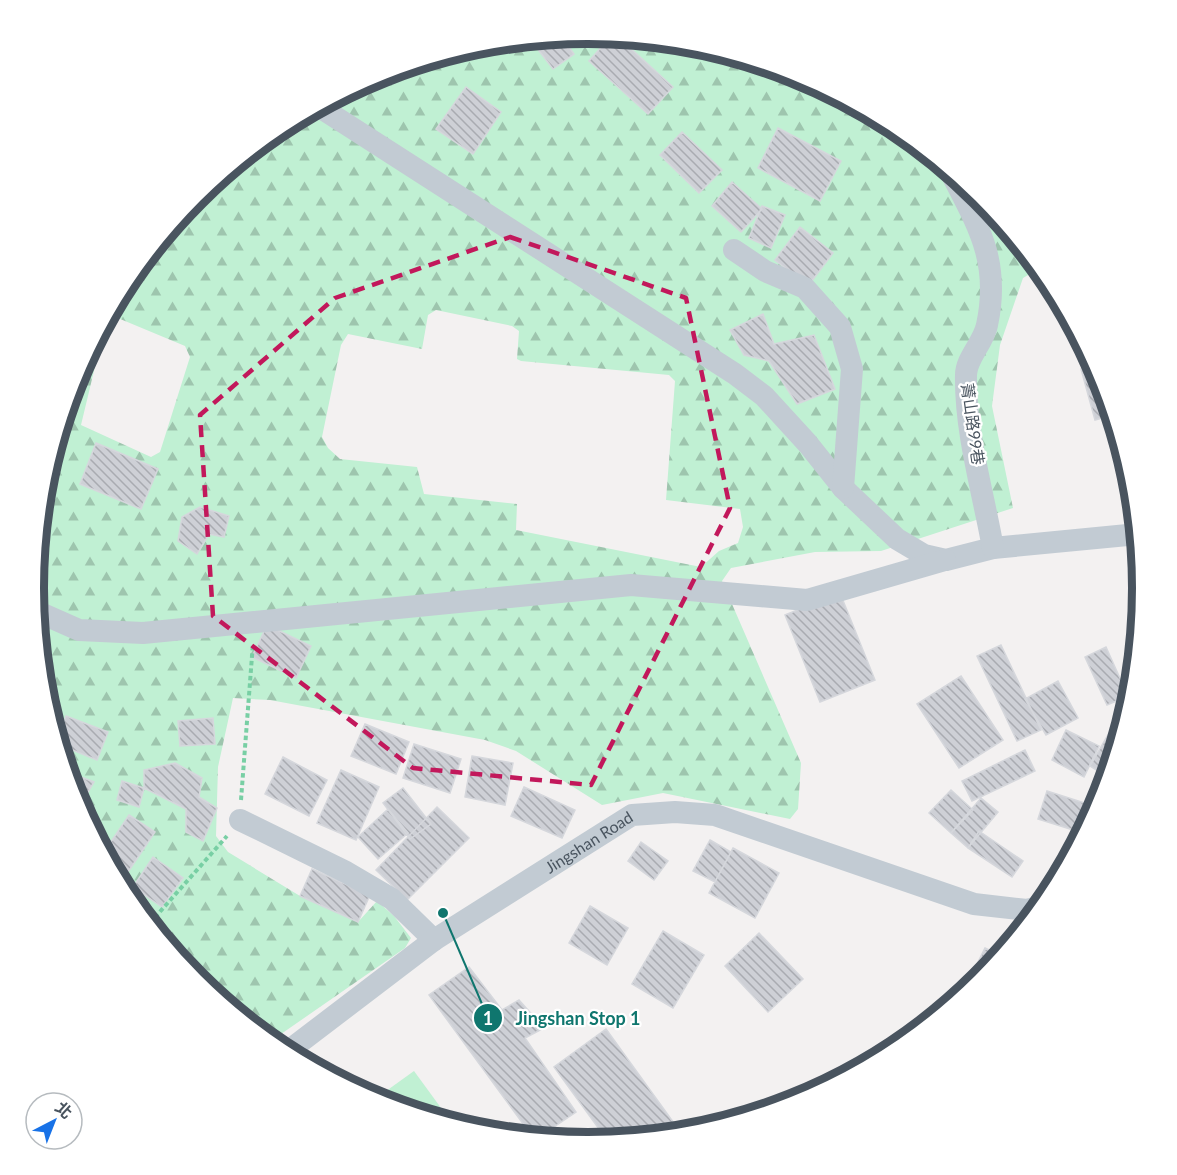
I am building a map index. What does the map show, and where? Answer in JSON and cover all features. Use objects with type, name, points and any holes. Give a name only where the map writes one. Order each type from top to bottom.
[{"type":"street","points":[[326,111],[735,374],[764,396],[808,444],[843,488],[897,539],[924,555],[946,560]]},
{"type":"street","name":"菁山路99巷","points":[[960,191],[983,234],[993,288],[987,328],[966,371],[966,401],[993,548]]},
{"type":"street","points":[[734,250],[765,271],[805,288],[840,327],[852,369],[843,488]]},
{"type":"street","points":[[46,615],[79,630],[143,633],[631,585],[807,600],[993,548],[1130,535]]},
{"type":"street","name":"Jingshan Road","points":[[295,1046],[434,940],[632,815],[675,812],[715,815],[974,904],[1027,910]]},
{"type":"street","points":[[240,820],[346,872],[392,899],[434,940]]},
{"type":"path","points":[[155,917],[240,820],[254,622]]},
{"type":"highlighted area","points":[[510,237],[686,298],[730,508],[591,785],[413,768],[213,616],[200,415],[335,298]]},
{"type":"green space","points":[[553,45],[624,45],[660,48],[695,54],[763,72],[797,85],[861,116],[891,135],[947,178],[998,229],[1032,273],[1023,278],[1000,345],[992,406],[1013,508],[881,551],[815,552],[731,568],[722,581],[801,763],[798,809],[790,819],[663,793],[602,805],[516,751],[485,740],[270,700],[233,698],[218,767],[216,836],[228,852],[300,896],[358,922],[377,901],[394,916],[411,938],[405,948],[279,1035],[230,997],[179,946],[157,919],[117,859],[86,796],[73,762],[55,694],[46,623],[44,588],[49,516],[63,447],[73,413],[98,353],[81,425],[151,457],[160,452],[190,357],[185,346],[116,317],[117,315],[136,285],[179,229],[230,178],[257,156],[286,135],[348,100],[414,72],[448,62],[517,48]],"holes":[[[436,310],[512,326],[519,331],[517,359],[521,361],[669,375],[675,381],[666,500],[740,509],[743,527],[738,543],[719,551],[701,567],[516,530],[517,504],[424,494],[417,467],[340,459],[328,448],[322,437],[341,345],[348,334],[422,349],[428,315]]]},
{"type":"green space","points":[[414,1071],[444,1112],[414,1103],[385,1092]]},
{"type":"building","points":[[604,44],[627,45],[673,87],[648,114],[589,61]]},
{"type":"building","points":[[567,45],[574,54],[553,69],[536,46]]},
{"type":"building","points":[[466,87],[501,112],[473,154],[436,129]]},
{"type":"building","points":[[778,128],[841,161],[820,201],[758,168]]},
{"type":"building","points":[[682,132],[722,170],[699,193],[660,155]]},
{"type":"building","points":[[732,182],[762,209],[741,232],[712,206]]},
{"type":"building","points":[[762,206],[785,215],[771,248],[749,238]]},
{"type":"building","points":[[800,227],[833,253],[808,286],[775,260]]},
{"type":"building","points":[[763,314],[774,344],[814,335],[835,389],[797,404],[769,361],[744,355],[730,330]]},
{"type":"building","points":[[1086,368],[1105,417],[1095,420],[1081,369]]},
{"type":"building","points":[[96,443],[158,469],[141,509],[80,484]]},
{"type":"building","points":[[200,507],[229,516],[224,537],[209,534],[197,554],[178,541],[182,517]]},
{"type":"building","points":[[840,593],[875,680],[820,702],[785,615]]},
{"type":"building","points":[[267,625],[311,646],[296,678],[252,657]]},
{"type":"building","points":[[1001,645],[1041,730],[1017,741],[977,656]]},
{"type":"building","points":[[1106,647],[1123,686],[1121,699],[1107,705],[1085,657]]},
{"type":"building","points":[[961,676],[1003,740],[959,768],[917,704]]},
{"type":"building","points":[[1058,681],[1078,718],[1046,735],[1025,699]]},
{"type":"building","points":[[66,716],[108,732],[97,760],[69,749],[62,726]]},
{"type":"building","points":[[213,718],[215,744],[180,746],[178,721]]},
{"type":"building","points":[[365,724],[409,742],[396,774],[351,756]]},
{"type":"building","points":[[1066,730],[1099,746],[1084,777],[1052,760]]},
{"type":"building","points":[[1109,733],[1112,735],[1100,772],[1090,766]]},
{"type":"building","points":[[414,744],[461,759],[450,793],[403,778]]},
{"type":"building","points":[[1025,750],[1035,771],[972,801],[962,781]]},
{"type":"building","points":[[472,756],[513,763],[505,805],[465,797]]},
{"type":"building","points":[[283,757],[327,780],[309,816],[265,794]]},
{"type":"building","points":[[175,763],[202,778],[199,797],[217,808],[203,841],[186,832],[186,809],[144,788],[144,770]]},
{"type":"building","points":[[341,770],[379,787],[356,840],[317,823]]},
{"type":"building","points":[[78,776],[94,782],[86,796]]},
{"type":"building","points":[[122,781],[144,788],[139,807],[117,800]]},
{"type":"building","points":[[524,787],[575,810],[562,838],[511,816]]},
{"type":"building","points":[[403,788],[431,824],[410,839],[383,803]]},
{"type":"building","points":[[951,790],[973,810],[951,833],[929,813]]},
{"type":"building","points":[[1047,791],[1087,804],[1075,830],[1038,819]]},
{"type":"building","points":[[981,798],[998,812],[968,848],[951,833]]},
{"type":"building","points":[[437,807],[469,838],[407,900],[376,870]]},
{"type":"building","points":[[388,809],[408,833],[378,859],[358,837]]},
{"type":"building","points":[[129,815],[155,832],[126,874],[109,844]]},
{"type":"building","points":[[979,831],[1023,861],[1012,877],[968,848]]},
{"type":"building","points":[[710,840],[731,852],[715,882],[693,871]]},
{"type":"building","points":[[641,842],[668,861],[654,880],[628,861]]},
{"type":"building","points":[[733,848],[779,873],[755,918],[709,893]]},
{"type":"building","points":[[153,857],[183,878],[162,907],[134,886]]},
{"type":"building","points":[[312,869],[370,895],[358,922],[300,896]]},
{"type":"building","points":[[590,906],[628,928],[607,965],[569,943]]},
{"type":"building","points":[[663,931],[704,955],[673,1008],[632,984]]},
{"type":"building","points":[[759,933],[803,979],[768,1012],[725,966]]},
{"type":"building","points":[[985,948],[993,952],[973,972]]},
{"type":"building","points":[[469,967],[502,1010],[519,1000],[544,1028],[525,1038],[576,1112],[550,1130],[526,1128],[429,995]]},
{"type":"building","points":[[606,1029],[675,1124],[601,1131],[554,1067]]},
{"type":"place","name":"Jingshan Stop 1","points":[[443,913]]}]
